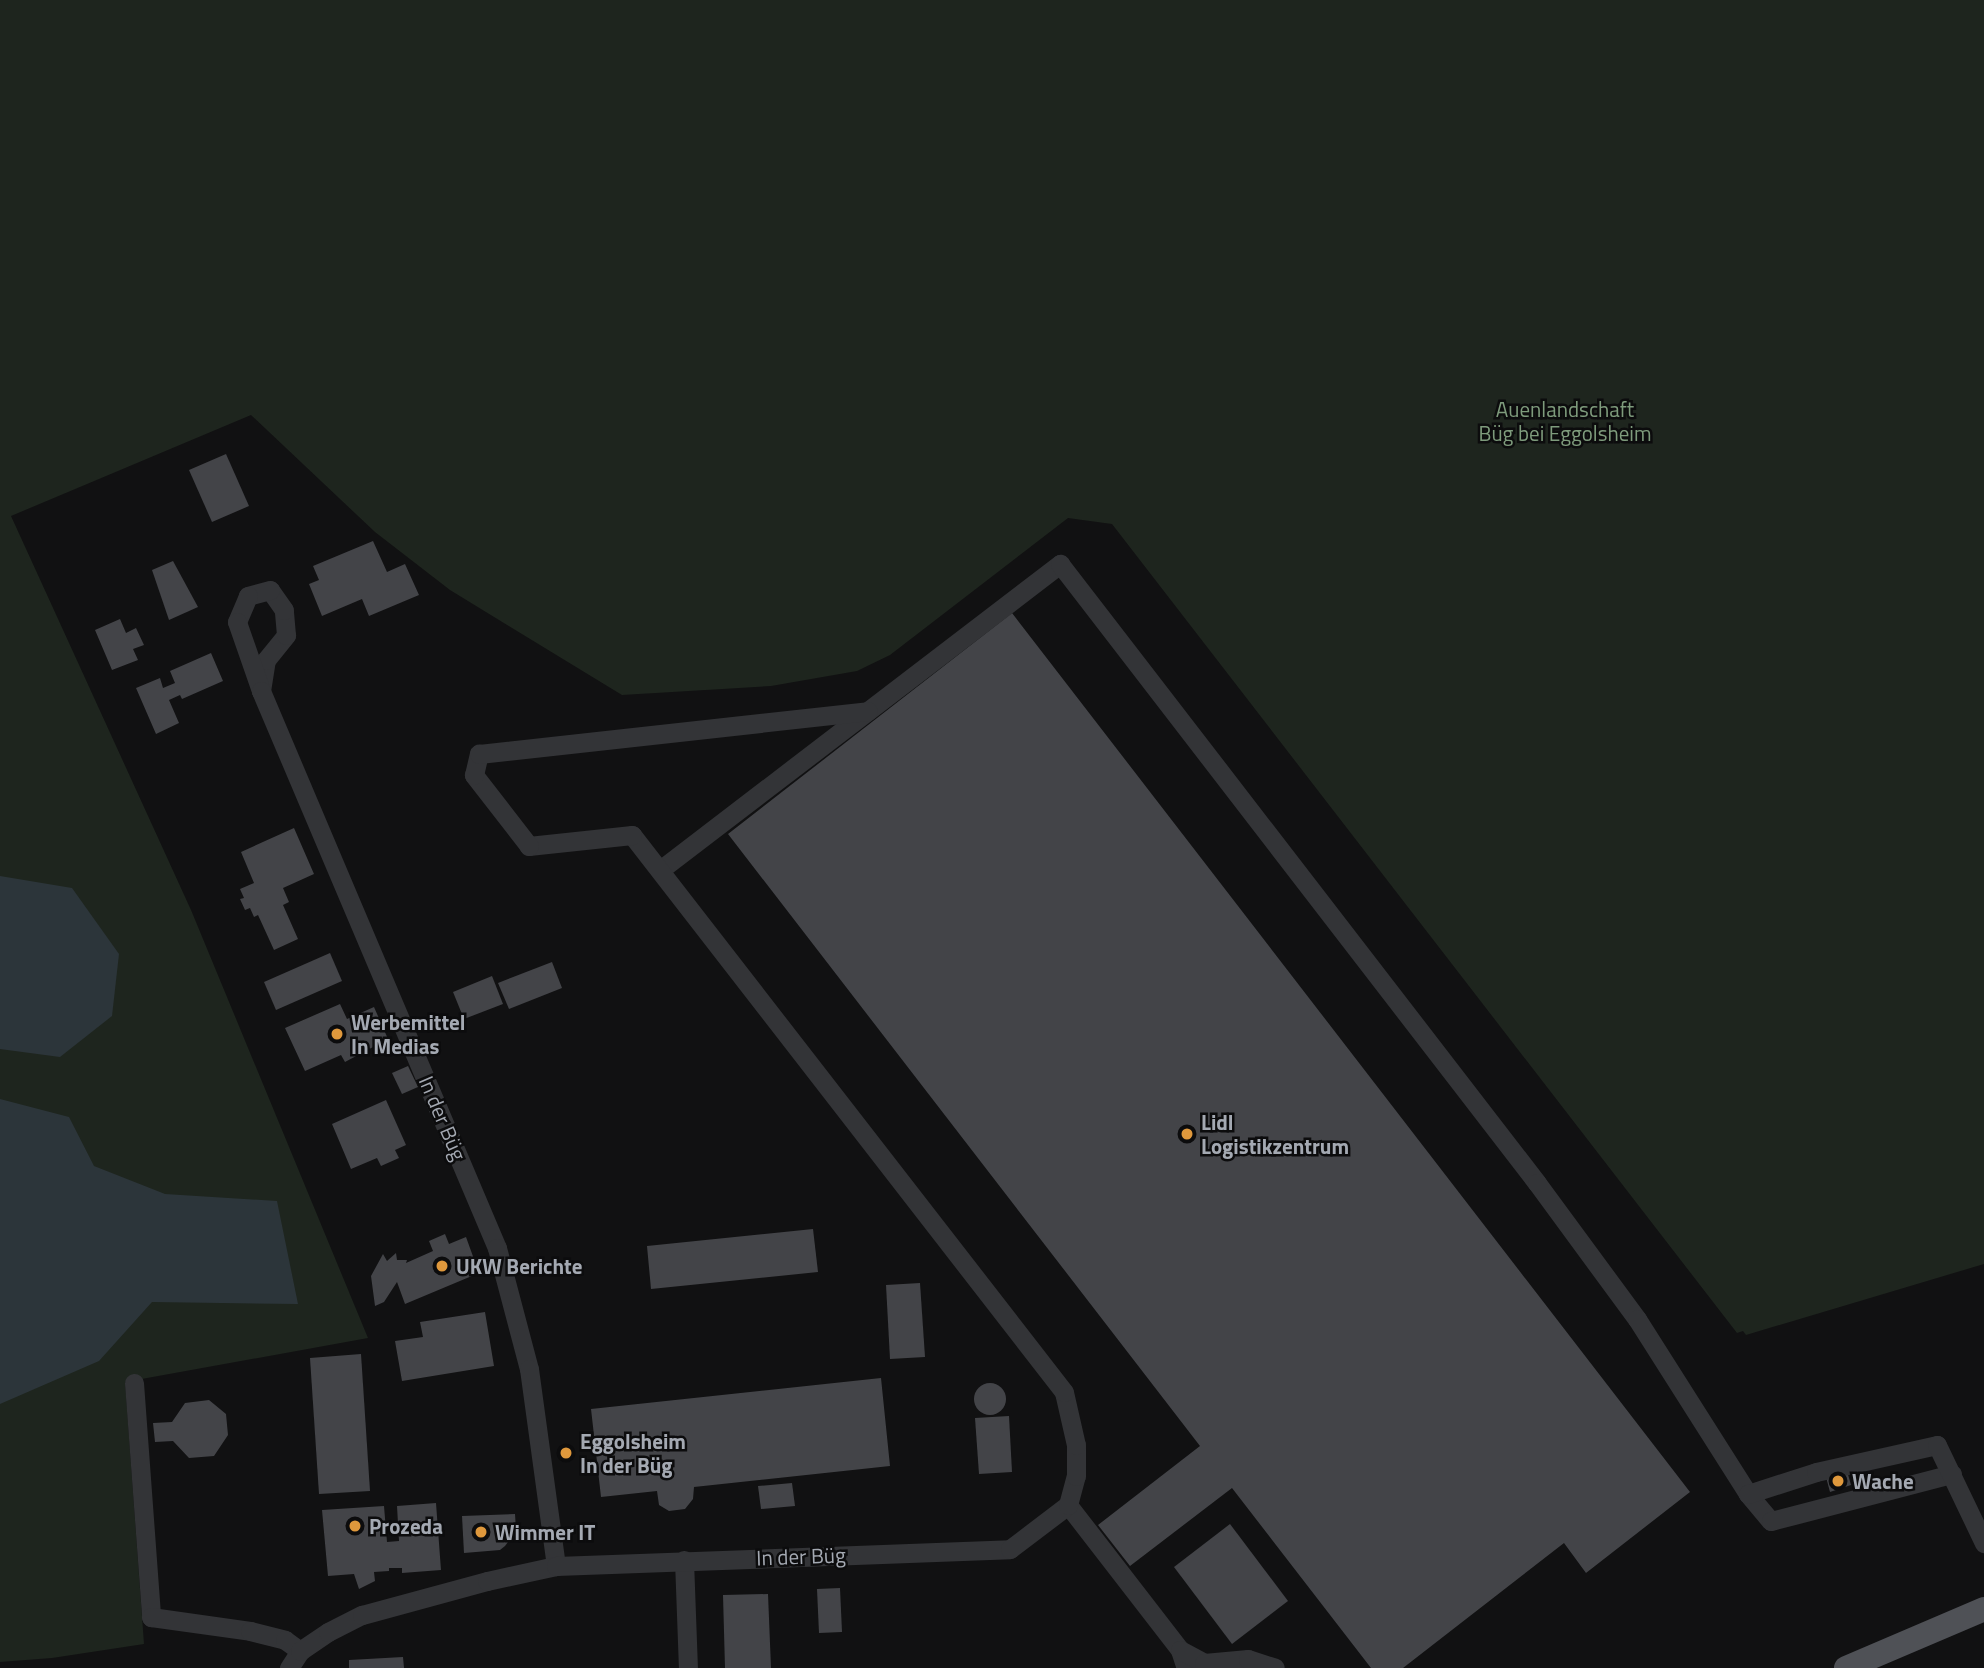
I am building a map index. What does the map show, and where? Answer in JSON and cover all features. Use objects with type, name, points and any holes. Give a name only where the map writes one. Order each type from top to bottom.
[{"type":"main road","points":[[1846,1668],[1984,1609]]},
{"type":"street","points":[[660,870],[1060,564],[1537,1183],[1637,1319],[1748,1494],[1771,1521],[1952,1474]]},
{"type":"street","name":"In der Büg","points":[[261,691],[497,1248],[529,1369],[556,1566]]},
{"type":"street","points":[[868,711],[479,754],[474,775],[529,846],[632,835],[1064,1392],[1076,1445],[1076,1476],[1068,1505],[1183,1659],[1204,1663],[1248,1659],[1275,1668]]},
{"type":"street","points":[[134,1384],[150,1617],[250,1632],[285,1640],[300,1651]]},
{"type":"street","points":[[1748,1494],[1816,1472],[1937,1445],[1984,1543]]},
{"type":"street","name":"In der Büg","points":[[289,1668],[300,1651],[328,1632],[398,1604],[556,1566],[1010,1549],[1068,1505]]},
{"type":"street","points":[[684,1560],[688,1668]]},
{"type":"green space","name":"Auenlandschaft Büg bei Eggolsheim","points":[[0,0],[1984,0],[1984,1264],[1746,1335],[1743,1331],[1737,1333],[1112,524],[1068,518],[890,655],[857,671],[771,686],[622,695],[450,590],[375,532],[251,415],[11,516],[191,910],[368,1338],[125,1382],[144,1644],[52,1658],[0,1662]]},
{"type":"shaded area","points":[[0,876],[72,888],[119,954],[112,1016],[60,1057],[0,1049]]},
{"type":"shaded area","points":[[0,1099],[69,1117],[94,1166],[165,1194],[277,1201],[298,1304],[152,1302],[99,1361],[0,1404]]},
{"type":"building","points":[[226,454],[249,506],[212,522],[189,470]]},
{"type":"building","points":[[373,541],[387,572],[405,564],[419,595],[369,616],[362,599],[322,616],[309,584],[319,580],[313,566]]},
{"type":"building","points":[[173,561],[198,607],[169,620],[152,570]]},
{"type":"building","name":"Lidl Logistikzentrum","points":[[1012,613],[1690,1492],[1586,1573],[1564,1543],[1403,1668],[1371,1668],[1232,1488],[1130,1566],[1098,1525],[1200,1446],[728,834]]},
{"type":"building","points":[[120,619],[126,633],[136,628],[144,645],[133,649],[138,660],[112,670],[95,630]]},
{"type":"building","points":[[211,653],[223,681],[182,699],[180,695],[169,700],[179,723],[156,734],[136,688],[160,678],[163,688],[175,683],[170,671]]},
{"type":"building","points":[[294,828],[314,874],[283,888],[289,902],[283,905],[298,939],[274,950],[258,915],[254,917],[250,908],[245,910],[240,899],[244,898],[240,889],[254,883],[241,852]]},
{"type":"building","points":[[330,953],[342,981],[276,1010],[264,982]]},
{"type":"building","points":[[552,962],[562,988],[509,1009],[498,983]]},
{"type":"building","points":[[492,976],[503,1004],[464,1019],[453,992]]},
{"type":"building","name":"Werbemittel In Medias","points":[[340,1004],[347,1019],[374,1007],[388,1039],[345,1062],[341,1055],[305,1071],[285,1028]]},
{"type":"building","points":[[408,1066],[418,1087],[402,1094],[392,1073]]},
{"type":"building","points":[[386,1100],[406,1145],[395,1150],[399,1158],[381,1166],[377,1158],[351,1169],[332,1124]]},
{"type":"building","points":[[813,1229],[818,1272],[651,1289],[647,1246]]},
{"type":"building","points":[[445,1234],[449,1244],[466,1237],[479,1273],[405,1304],[397,1282],[384,1302],[375,1306],[371,1276],[383,1254],[387,1261],[396,1253],[397,1260],[407,1260],[406,1263],[433,1251],[429,1241]]},
{"type":"building","points":[[920,1283],[925,1357],[890,1359],[886,1285]]},
{"type":"building","points":[[485,1312],[494,1366],[402,1381],[395,1341],[423,1337],[420,1322]]},
{"type":"building","points":[[361,1354],[370,1491],[319,1494],[310,1358]]},
{"type":"building","points":[[881,1378],[890,1466],[694,1487],[693,1499],[685,1509],[669,1511],[659,1505],[657,1491],[601,1497],[591,1409]]},
{"type":"building","points":[[990,1383],[1001,1388],[1006,1399],[1001,1410],[990,1415],[979,1410],[974,1399],[979,1388]]},
{"type":"building","points":[[209,1400],[226,1414],[228,1435],[214,1456],[189,1458],[173,1441],[155,1442],[153,1423],[172,1422],[185,1403]]},
{"type":"building","points":[[1009,1416],[1012,1472],[979,1474],[975,1418]]},
{"type":"building","name":"Wache","points":[[1847,1471],[1851,1485],[1830,1492],[1826,1477]]},
{"type":"building","points":[[792,1483],[795,1506],[761,1509],[758,1486]]},
{"type":"building","points":[[436,1503],[441,1570],[402,1573],[402,1568],[389,1568],[389,1571],[374,1572],[375,1581],[359,1589],[354,1574],[328,1576],[322,1510],[384,1506],[387,1542],[399,1541],[397,1506]]},
{"type":"building","name":"Wimmer IT","points":[[515,1514],[516,1531],[500,1550],[464,1553],[462,1516]]},
{"type":"building","points":[[1230,1524],[1288,1601],[1232,1644],[1174,1567]]},
{"type":"building","points":[[840,1588],[842,1632],[819,1633],[817,1589]]},
{"type":"building","points":[[768,1594],[771,1668],[725,1668],[723,1595]]},
{"type":"building","points":[[403,1657],[404,1668],[349,1668],[349,1660]]},
{"type":"place","name":"Werbemittel In Medias","points":[[337,1034]]},
{"type":"place","name":"Lidl Logistikzentrum","points":[[1187,1134]]},
{"type":"place","name":"UKW Berichte","points":[[442,1266]]},
{"type":"place","name":"Eggolsheim In der Büg","points":[[566,1453]]},
{"type":"place","name":"Wache","points":[[1838,1481]]},
{"type":"place","name":"Prozeda","points":[[355,1526]]},
{"type":"place","name":"Wimmer IT","points":[[481,1532]]}]
